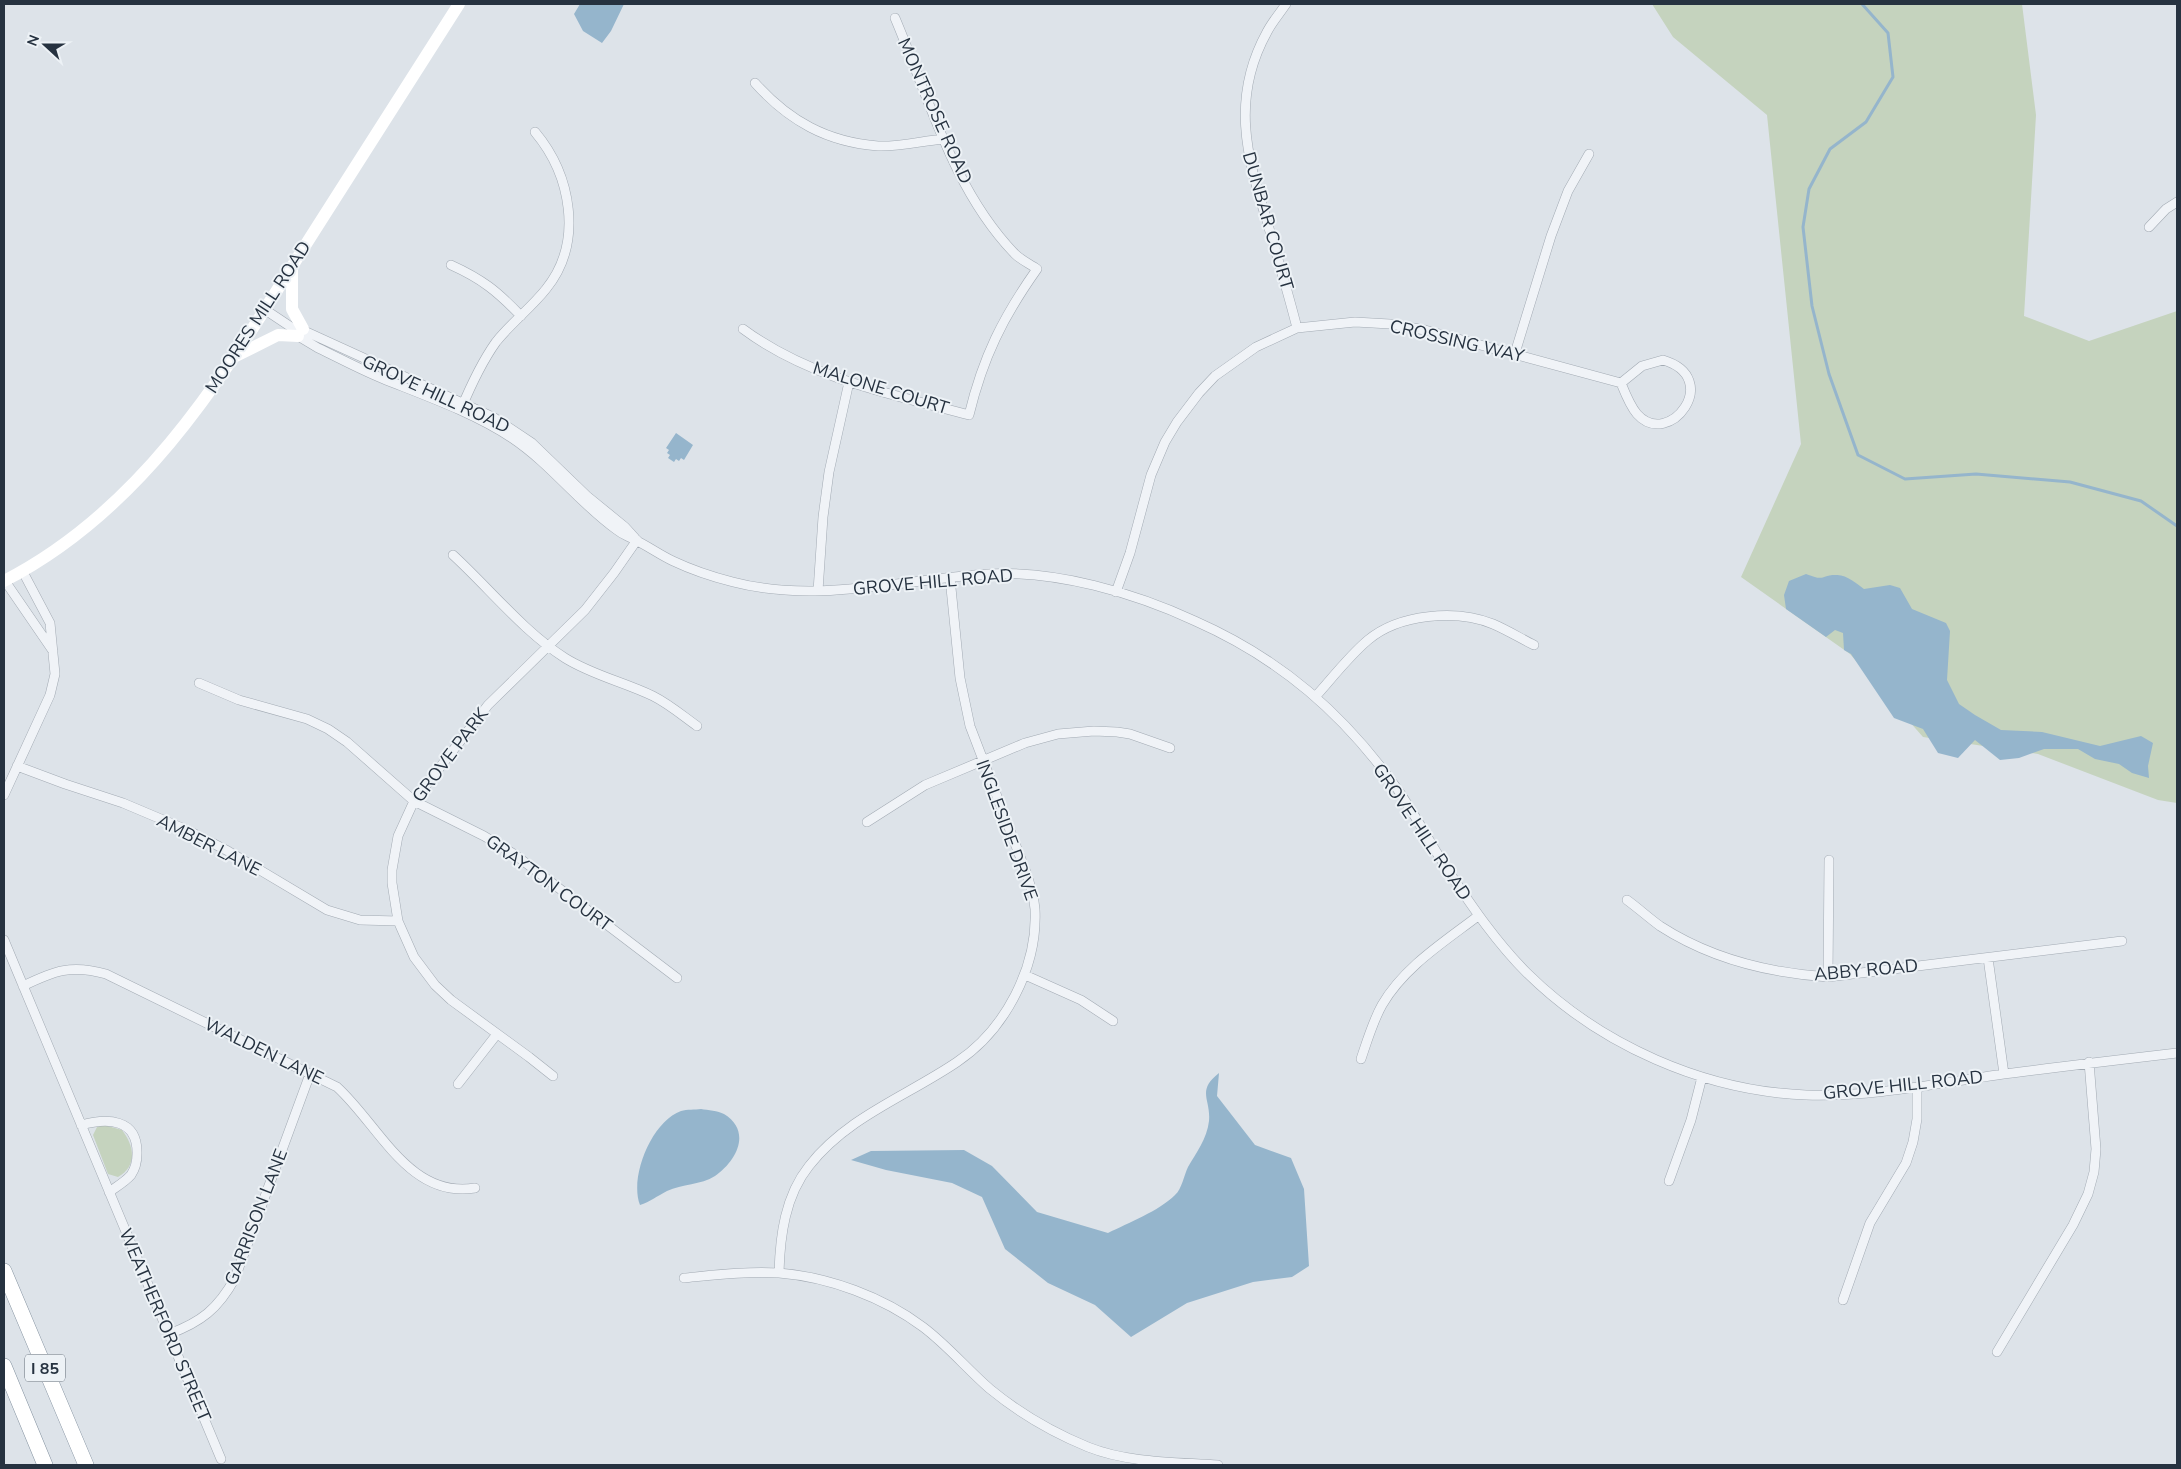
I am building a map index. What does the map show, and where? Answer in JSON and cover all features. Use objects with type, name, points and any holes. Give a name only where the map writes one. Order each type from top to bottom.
[{"type":"highway","name":"I 85","points":[[4,1271],[86,1465]]},
{"type":"highway","name":"I 85","points":[[4,1366],[45,1465]]},
{"type":"street","name":"MOORES MILL ROAD","points":[[4,581],[23,572],[75,537],[119,500],[169,446],[206,398],[459,4]]},
{"type":"street","name":"DUNBAR COURT","points":[[1286,4],[1267,32],[1257,53],[1247,87],[1244,122],[1251,169],[1285,280],[1297,328]]},
{"type":"street","name":"MONTROSE ROAD","points":[[895,18],[943,139],[975,201],[995,230],[1016,255],[1037,269],[1012,304],[989,348],[968,415]]},
{"type":"street","points":[[755,83],[770,100],[790,117],[839,139],[879,146],[943,139]]},
{"type":"street","points":[[461,408],[474,378],[485,359],[498,340],[546,289],[553,279],[563,256],[568,232],[568,205],[563,181],[550,152],[535,132]]},
{"type":"street","points":[[1515,353],[1551,236],[1568,191],[1589,154]]},
{"type":"street","points":[[2149,227],[2166,209],[2177,202]]},
{"type":"street","points":[[451,265],[476,276],[498,292],[520,316]]},
{"type":"street","points":[[231,359],[278,335],[297,331],[292,309],[292,266]]},
{"type":"street","name":"GROVE HILL ROAD","points":[[264,309],[297,331],[461,408],[494,427],[520,443],[619,532],[669,559],[706,574],[739,584],[775,589],[818,591],[867,588],[992,574],[1026,575],[1074,581],[1116,592],[1177,613],[1229,638],[1271,662],[1316,696],[1370,755],[1398,791],[1478,916],[1499,943],[1529,975],[1572,1011],[1601,1031],[1643,1054],[1702,1077],[1768,1091],[1801,1095],[1872,1092],[2089,1062],[2177,1053]]},
{"type":"street","name":"CROSSING WAY","points":[[1116,592],[1130,553],[1151,475],[1165,442],[1177,422],[1199,393],[1215,376],[1256,347],[1297,328],[1355,322],[1390,324],[1425,330],[1621,383]]},
{"type":"street","name":"MALONE COURT","points":[[743,329],[764,344],[808,367],[849,382],[968,415]]},
{"type":"street","points":[[1663,360],[1673,363],[1682,370],[1688,379],[1690,400],[1685,410],[1667,423],[1656,424],[1645,421],[1637,414],[1621,383],[1642,366],[1663,360]]},
{"type":"street","points":[[818,591],[824,508],[829,472],[849,382]]},
{"type":"street","name":"GROVE PARK","points":[[552,1076],[451,1000],[435,985],[414,957],[398,921],[392,883],[392,870],[398,836],[414,801],[488,705],[585,610],[614,573],[636,540]]},
{"type":"street","points":[[453,555],[548,646],[585,669],[663,701],[697,726]]},
{"type":"street","points":[[4,795],[50,695],[55,674],[50,623],[23,572]]},
{"type":"street","name":"INGLESIDE DRIVE","points":[[779,1273],[780,1245],[787,1208],[808,1166],[840,1133],[959,1061],[985,1038],[1017,992],[1025,975],[1035,920],[1033,896],[1026,872],[970,726],[960,678],[950,578]]},
{"type":"street","points":[[4,581],[54,651]]},
{"type":"street","points":[[1316,696],[1368,640],[1399,623],[1421,618],[1456,616],[1492,623],[1534,645]]},
{"type":"street","name":"GRAYTON COURT","points":[[199,684],[238,700],[307,720],[328,729],[347,742],[414,801],[484,836],[514,854],[677,978]]},
{"type":"street","points":[[867,822],[912,792],[1025,742],[1050,736],[1094,731],[1130,734],[1170,748]]},
{"type":"street","name":"AMBER LANE","points":[[17,766],[123,803],[187,830],[228,851],[327,910],[360,920],[398,921]]},
{"type":"street","points":[[1828,977],[1829,860]]},
{"type":"street","name":"ABBY ROAD","points":[[1627,900],[1660,926],[1724,958],[1790,974],[1828,977],[2122,941]]},
{"type":"street","points":[[1361,1059],[1382,1005],[1395,986],[1426,954],[1478,916]]},
{"type":"street","name":"WEATHERFORD STREET","points":[[4,940],[221,1459]]},
{"type":"street","points":[[1988,958],[2004,1074]]},
{"type":"street","name":"WALDEN LANE","points":[[23,986],[60,970],[91,970],[106,974],[338,1087],[410,1170],[426,1181],[447,1189],[463,1190],[475,1188]]},
{"type":"street","points":[[1025,975],[1081,1000],[1113,1021]]},
{"type":"street","points":[[458,1084],[497,1034]]},
{"type":"street","points":[[1997,1352],[2073,1225],[2088,1194],[2094,1172],[2096,1148],[2089,1062]]},
{"type":"street","name":"GARRISON LANE","points":[[169,1334],[192,1326],[205,1317],[228,1292],[235,1278],[310,1074]]},
{"type":"street","points":[[1669,1182],[1702,1077]]},
{"type":"street","points":[[1843,1300],[1870,1223],[1906,1163],[1913,1142],[1917,1119],[1917,1086]]},
{"type":"street","points":[[81,1125],[106,1120],[115,1122],[128,1127],[135,1137],[137,1162],[131,1175],[109,1192]]},
{"type":"street","points":[[684,1278],[779,1273],[837,1285],[892,1307],[924,1327],[991,1390],[1029,1416],[1089,1447],[1134,1459],[1218,1465]]},
{"type":"green space","points":[[1652,4],[2022,4],[2036,115],[2024,316],[2089,341],[2177,311],[2177,803],[2158,800],[2038,754],[1923,737],[1850,654],[1741,577],[1801,444],[1767,115],[1673,37]]},
{"type":"green space","points":[[104,1125],[122,1130],[131,1149],[132,1155],[129,1167],[118,1177],[108,1174],[93,1135],[97,1127]]},
{"type":"water","points":[[580,4],[624,4],[611,31],[602,43],[583,31],[574,14]]},
{"type":"water","points":[[676,433],[693,445],[684,460],[681,458],[679,461],[676,459],[674,462],[668,458],[670,455],[667,453],[669,450],[666,448]]},
{"type":"water","points":[[1806,574],[1820,578],[1831,575],[1844,576],[1864,589],[1890,585],[1900,588],[1912,609],[1946,623],[1950,631],[1947,680],[1959,704],[2001,730],[2042,732],[2100,746],[2141,736],[2153,743],[2148,766],[2149,778],[2132,773],[2119,764],[2095,759],[2078,749],[2044,749],[2019,758],[2000,760],[1975,740],[1958,758],[1938,753],[1923,729],[1894,718],[1851,654],[1844,650],[1843,633],[1835,630],[1826,637],[1786,609],[1784,595],[1789,581]]},
{"type":"water","points":[[1219,1073],[1217,1096],[1255,1145],[1291,1158],[1304,1189],[1309,1266],[1292,1277],[1253,1282],[1187,1303],[1131,1337],[1095,1305],[1048,1283],[1005,1249],[982,1197],[952,1183],[886,1170],[851,1160],[871,1151],[964,1150],[992,1166],[1037,1212],[1108,1233],[1152,1211],[1168,1201],[1177,1192],[1206,1134],[1209,1113],[1206,1090],[1212,1079]]},
{"type":"water","points":[[701,1109],[724,1114],[733,1121],[738,1129],[738,1146],[730,1162],[723,1170],[710,1179],[667,1191],[640,1205],[637,1193],[640,1166],[652,1138],[670,1117],[683,1110]]},
{"type":"waterway","points":[[1862,4],[1888,33],[1893,77],[1866,122],[1830,149],[1809,189],[1803,227],[1812,306],[1829,374],[1858,455],[1905,479],[1976,474],[2070,482],[2141,501],[2177,526]]}]
